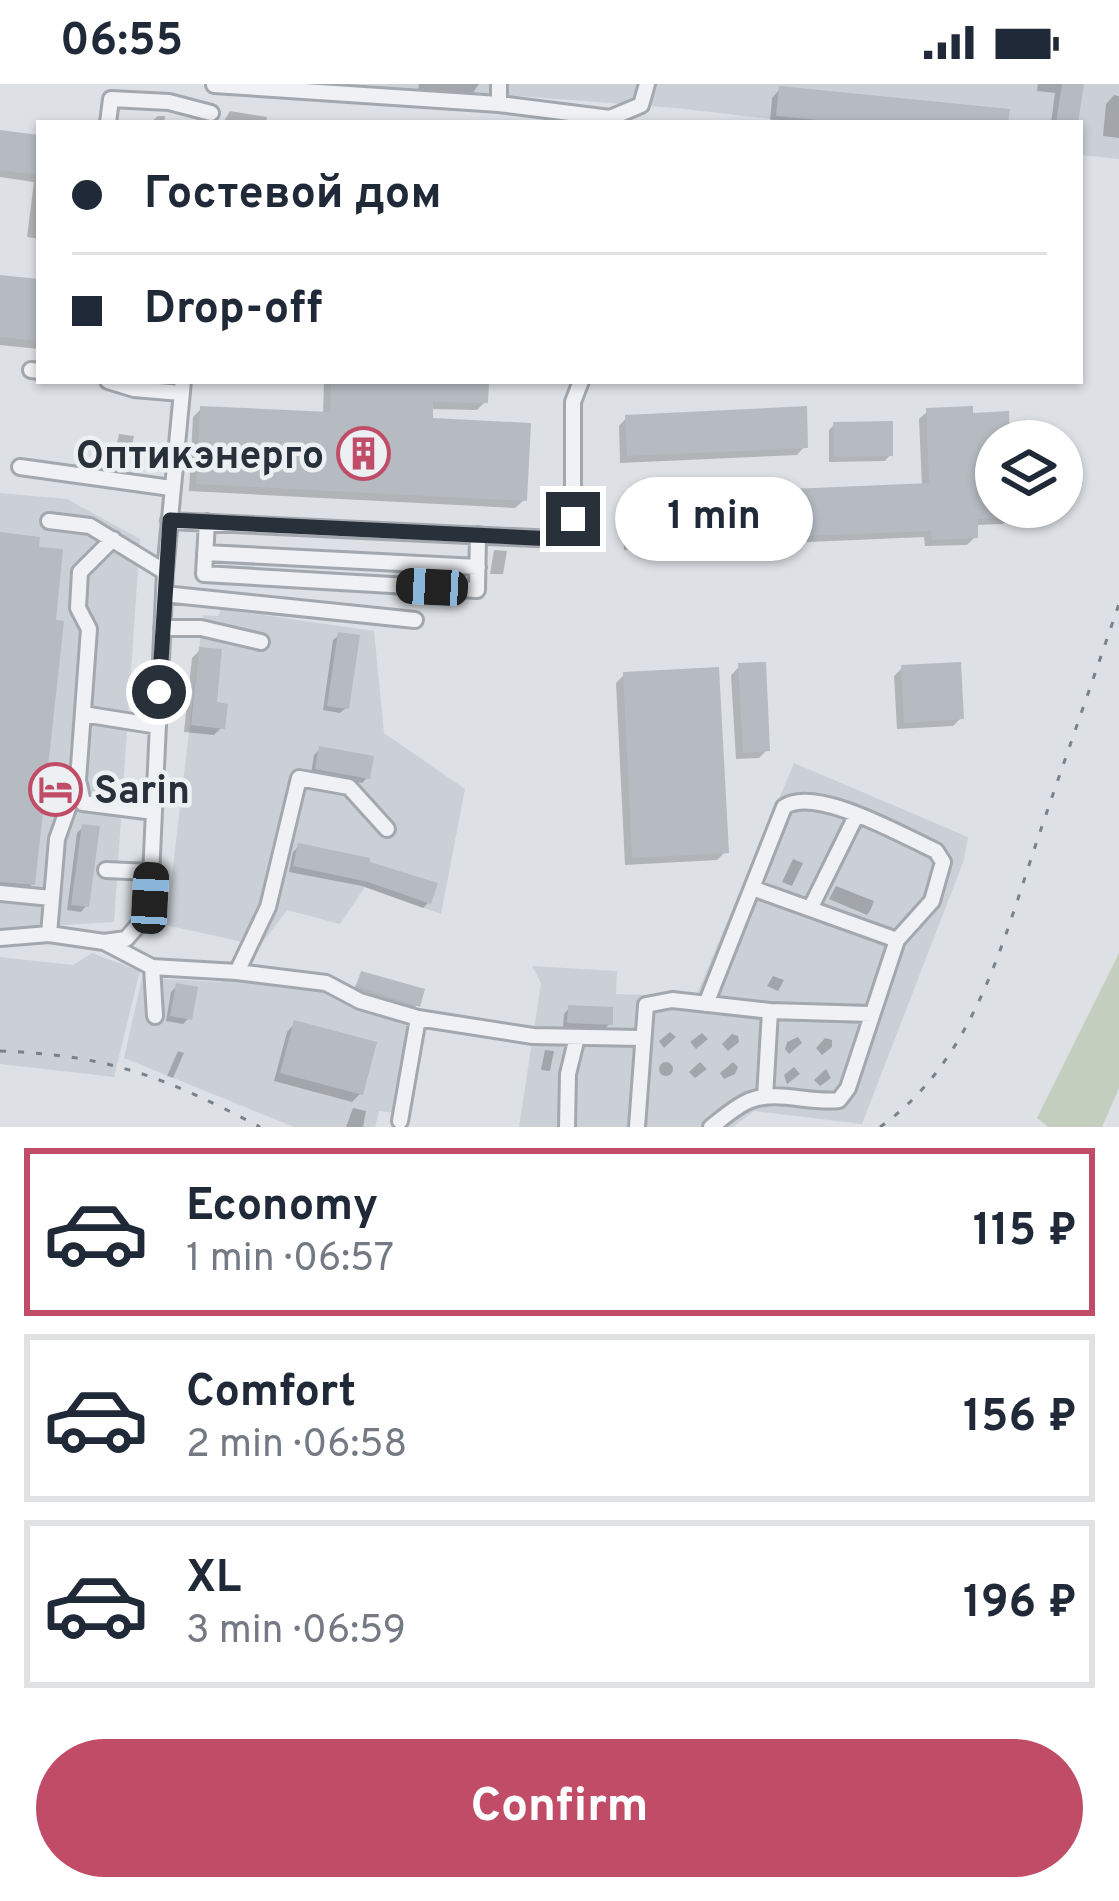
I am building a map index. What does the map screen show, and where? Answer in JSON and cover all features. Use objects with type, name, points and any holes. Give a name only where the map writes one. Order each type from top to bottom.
[{"type":"street","points":[[108,120],[111,99],[170,102],[211,118],[214,84],[499,104],[610,118],[641,105],[647,84]]},
{"type":"street","points":[[499,84],[499,104]]},
{"type":"street","points":[[0,938],[49,934],[104,942],[127,939],[141,922],[150,898],[165,572],[182,387],[134,389],[118,384]]},
{"type":"street","points":[[170,520],[554,539],[573,519],[573,402],[580,384]]},
{"type":"street","points":[[20,467],[171,488]]},
{"type":"street","points":[[49,521],[90,526],[165,572]]},
{"type":"street","points":[[207,522],[204,574],[478,590],[478,536]]},
{"type":"street","points":[[49,934],[56,839],[78,780],[89,629],[78,608],[80,572],[113,539]]},
{"type":"street","points":[[205,553],[478,568]]},
{"type":"street","points":[[164,594],[415,620]]},
{"type":"street","points":[[162,628],[201,628],[261,642]]},
{"type":"street","points":[[83,714],[158,726]]},
{"type":"street","points":[[237,972],[268,908],[299,778],[349,788],[387,829]]},
{"type":"street","points":[[78,780],[83,803],[154,812]]},
{"type":"street","points":[[706,1004],[784,807],[794,800],[818,800],[937,851],[943,862],[932,901],[897,940],[848,1088],[838,1100],[765,1096],[747,1101],[711,1127]]},
{"type":"street","points":[[810,909],[856,816]]},
{"type":"street","points":[[106,870],[151,872]]},
{"type":"street","points":[[752,888],[897,940]]},
{"type":"street","points":[[0,893],[51,898]]},
{"type":"street","points":[[104,942],[152,968],[326,983],[360,1001],[418,1018],[533,1036],[643,1038]]},
{"type":"street","points":[[152,968],[155,1016]]},
{"type":"street","points":[[637,1127],[646,1005],[672,1000],[770,1011],[870,1013]]},
{"type":"street","points":[[765,1096],[770,1011]]},
{"type":"street","points":[[400,1121],[418,1018]]},
{"type":"street","points":[[567,1127],[568,1074],[577,1036]]},
{"type":"path","points":[[159,692],[193,693]]},
{"type":"shaded area","points":[[358,84],[1119,84],[1119,159],[1083,155],[1083,120],[778,120]]},
{"type":"shaded area","points":[[0,493],[67,499],[140,539],[114,922],[0,929]]},
{"type":"shaded area","points":[[221,609],[374,631],[384,733],[465,789],[441,914],[365,887],[340,924],[287,910],[260,946],[166,925],[203,615],[218,616]]},
{"type":"shaded area","points":[[794,763],[968,837],[964,860],[862,1124],[754,1111],[733,1127],[519,1127],[541,983],[532,966],[617,971],[616,994],[696,996]]},
{"type":"shaded area","points":[[92,953],[140,971],[114,1077],[0,1064],[0,957],[73,965]]},
{"type":"shaded area","points":[[143,973],[163,979],[221,982],[226,977],[310,986],[347,1005],[413,1023],[396,1113],[379,1111],[375,1127],[294,1127],[124,1058]]},
{"type":"green space","points":[[1119,953],[1119,1088],[1102,1127],[1048,1127],[1037,1118]]},
{"type":"building","points":[[1062,84],[1084,84],[1078,120],[1056,120]]},
{"type":"building","points":[[779,86],[1010,109],[1008,120],[776,116]]},
{"type":"building","points":[[0,130],[36,135],[36,175],[0,170]]},
{"type":"building","points":[[0,275],[36,279],[36,341],[0,337]]},
{"type":"building","name":"Оптикэнерго","points":[[331,384],[489,384],[488,403],[433,402],[433,418],[531,423],[527,501],[196,484],[200,406],[330,412]]},
{"type":"building","points":[[807,406],[808,448],[627,456],[625,415]]},
{"type":"building","points":[[973,406],[973,413],[1009,411],[1009,420],[975,420],[978,538],[932,540],[931,531],[631,543],[629,496],[929,483],[926,408]]},
{"type":"building","points":[[893,421],[893,456],[834,457],[833,422]]},
{"type":"building","points":[[0,532],[40,537],[39,547],[63,549],[56,620],[64,621],[35,885],[0,882]]},
{"type":"building","points":[[338,632],[360,635],[349,709],[327,706]]},
{"type":"building","points":[[199,647],[222,649],[217,702],[228,704],[225,729],[191,725]]},
{"type":"building","points":[[766,662],[770,751],[743,753],[738,663]]},
{"type":"building","points":[[961,662],[964,719],[904,723],[901,665]]},
{"type":"building","points":[[719,667],[729,853],[632,858],[623,672]]},
{"type":"building","points":[[319,746],[374,756],[370,779],[315,769]]},
{"type":"building","points":[[82,824],[100,826],[89,907],[71,905]]},
{"type":"building","points":[[298,843],[370,858],[370,862],[438,883],[431,904],[368,882],[293,866]]},
{"type":"building","points":[[361,971],[425,989],[420,1007],[356,986]]},
{"type":"building","points":[[176,983],[198,987],[192,1020],[170,1016]]},
{"type":"building","points":[[568,1005],[613,1007],[613,1025],[567,1023]]},
{"type":"building","points":[[294,1020],[377,1042],[363,1095],[280,1073]]},
{"type":"railway","points":[[880,1127],[940,1067],[982,993],[1119,604]]},
{"type":"railway","points":[[0,1051],[73,1058],[135,1072],[260,1127]]},
{"type":"place","name":"Оптикэнерго","points":[[363,454]]},
{"type":"place","name":"Sarin","points":[[55,789]]},
{"type":"route","points":[[159,692],[170,520],[554,539],[573,519]]}]
